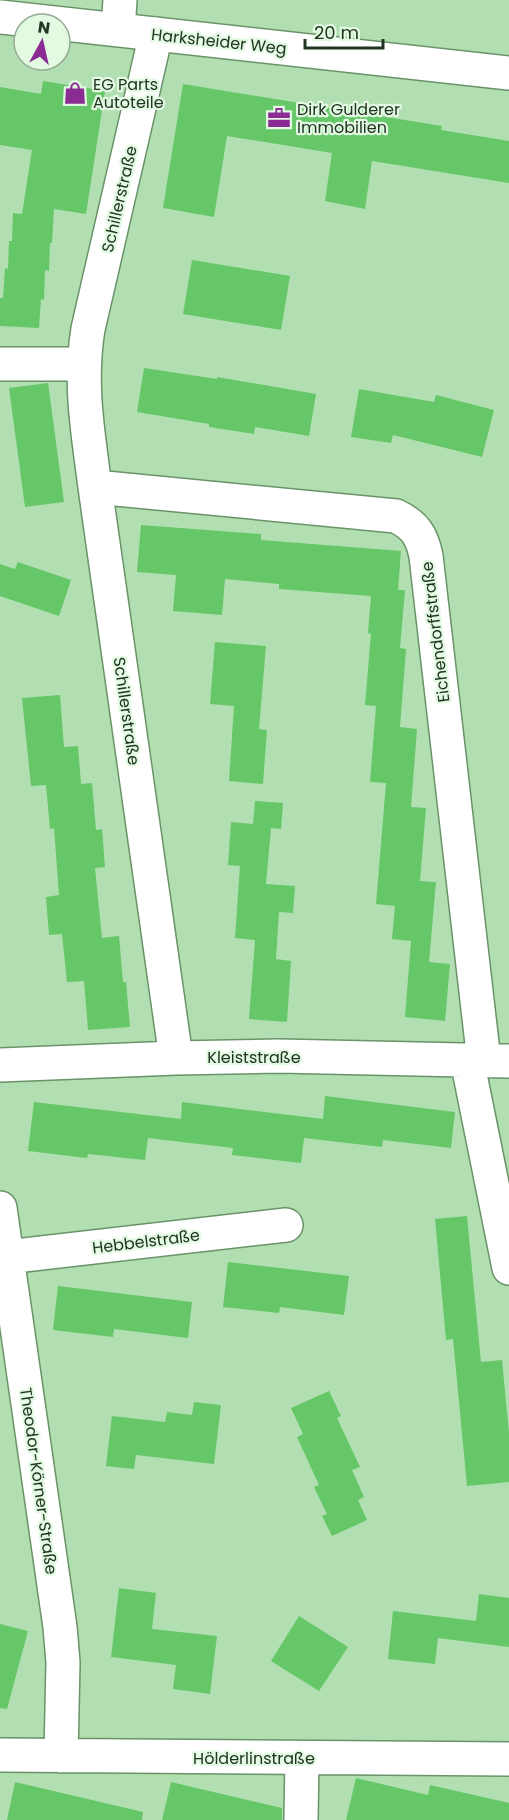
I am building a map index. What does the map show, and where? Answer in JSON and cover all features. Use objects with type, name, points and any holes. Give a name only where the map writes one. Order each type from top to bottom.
[{"type":"street","name":"Harksheider Weg","points":[[0,17],[119,15],[156,34],[509,73]]},
{"type":"street","name":"Schillerstraße","points":[[156,34],[88,330],[84,364],[84,402],[176,1058]]},
{"type":"street","points":[[0,364],[84,364]]},
{"type":"street","name":"Eichendorffstraße","points":[[95,487],[396,516],[408,521],[417,530],[426,556],[487,1061],[509,1268]]},
{"type":"street","name":"Kleiststraße","points":[[0,1065],[279,1056],[487,1061]]},
{"type":"street","name":"Theodor-Körner-Straße","points":[[0,1208],[60,1627],[63,1662],[61,1756]]},
{"type":"street","name":"Hebbelstraße","points":[[7,1257],[286,1225]]},
{"type":"street","name":"Hölderlinstraße","points":[[0,1755],[509,1759]]},
{"type":"street","points":[[300,1820],[302,1758]]},
{"type":"building","points":[[43,81],[105,91],[86,214],[54,209],[49,271],[45,270],[44,300],[41,299],[39,328],[0,326],[0,298],[3,298],[5,268],[8,269],[13,213],[22,214],[32,150],[0,145],[0,87],[41,94]]},
{"type":"building","points":[[183,84],[336,109],[337,104],[381,111],[380,116],[442,126],[441,130],[509,141],[509,183],[372,161],[365,209],[325,201],[332,153],[227,136],[214,217],[163,208]]},
{"type":"building","points":[[192,260],[290,276],[281,330],[183,314]]},
{"type":"building","points":[[144,368],[217,379],[217,377],[316,394],[309,436],[255,427],[254,434],[137,412]]},
{"type":"building","points":[[48,383],[64,502],[25,507],[9,388]]},
{"type":"building","points":[[359,389],[434,402],[436,395],[494,410],[482,457],[393,435],[391,443],[351,437]]},
{"type":"building","points":[[141,525],[261,534],[261,540],[401,551],[398,590],[405,590],[400,648],[406,649],[400,727],[417,729],[411,807],[426,808],[420,881],[436,882],[429,962],[450,964],[445,1021],[405,1017],[411,941],[392,939],[395,906],[376,904],[386,783],[370,782],[376,706],[365,705],[371,634],[368,633],[371,596],[279,589],[279,584],[225,579],[222,615],[173,611],[176,575],[137,572]]},
{"type":"building","points":[[18,562],[71,580],[59,616],[0,596],[0,564],[15,569]]},
{"type":"building","points":[[215,642],[266,646],[259,729],[267,730],[263,784],[229,781],[234,706],[210,704]]},
{"type":"building","points":[[60,695],[64,747],[78,746],[81,784],[92,783],[96,830],[102,829],[105,867],[95,868],[102,938],[119,936],[130,1027],[88,1030],[84,981],[67,982],[62,934],[49,935],[46,897],[59,895],[54,828],[50,829],[46,785],[31,786],[22,698]]},
{"type":"building","points":[[255,801],[283,803],[281,829],[271,828],[266,884],[295,886],[293,913],[279,912],[276,959],[291,961],[287,1022],[249,1019],[255,940],[235,938],[240,866],[228,865],[231,822],[253,824]]},
{"type":"building","points":[[325,1096],[455,1112],[451,1148],[383,1140],[382,1147],[304,1138],[301,1163],[232,1155],[233,1148],[148,1138],[145,1160],[88,1154],[87,1158],[28,1151],[34,1102],[181,1119],[182,1102],[323,1119]]},
{"type":"building","points":[[467,1216],[481,1362],[502,1360],[509,1433],[509,1482],[467,1486],[453,1339],[446,1340],[435,1219]]},
{"type":"building","points":[[228,1262],[349,1276],[344,1315],[280,1307],[279,1313],[223,1307]]},
{"type":"building","points":[[58,1286],[192,1302],[188,1338],[114,1329],[113,1337],[53,1330]]},
{"type":"building","points":[[329,1391],[341,1416],[337,1418],[360,1467],[352,1470],[364,1497],[358,1500],[367,1520],[332,1536],[322,1516],[327,1514],[314,1487],[319,1485],[297,1437],[303,1434],[291,1408]]},
{"type":"building","points":[[194,1402],[221,1405],[214,1464],[136,1455],[134,1469],[106,1466],[112,1416],[165,1422],[167,1412],[192,1415]]},
{"type":"building","points":[[119,1588],[156,1593],[152,1629],[217,1636],[210,1694],[173,1689],[176,1665],[111,1657]]},
{"type":"building","points":[[479,1594],[509,1598],[509,1647],[438,1638],[435,1664],[388,1659],[393,1611],[476,1621]]},
{"type":"building","points":[[299,1616],[348,1647],[319,1691],[271,1661]]},
{"type":"building","points":[[0,1624],[28,1631],[7,1709],[0,1708]]},
{"type":"building","points":[[356,1778],[428,1795],[430,1785],[509,1803],[509,1820],[346,1820]]},
{"type":"building","points":[[15,1782],[143,1812],[142,1820],[7,1820]]},
{"type":"building","points":[[171,1782],[282,1808],[282,1820],[162,1820]]},
{"type":"place","name":"EG Parts Autoteile","points":[[75,93]]},
{"type":"place","name":"Dirk Gulderer Immobilien","points":[[279,118]]}]
